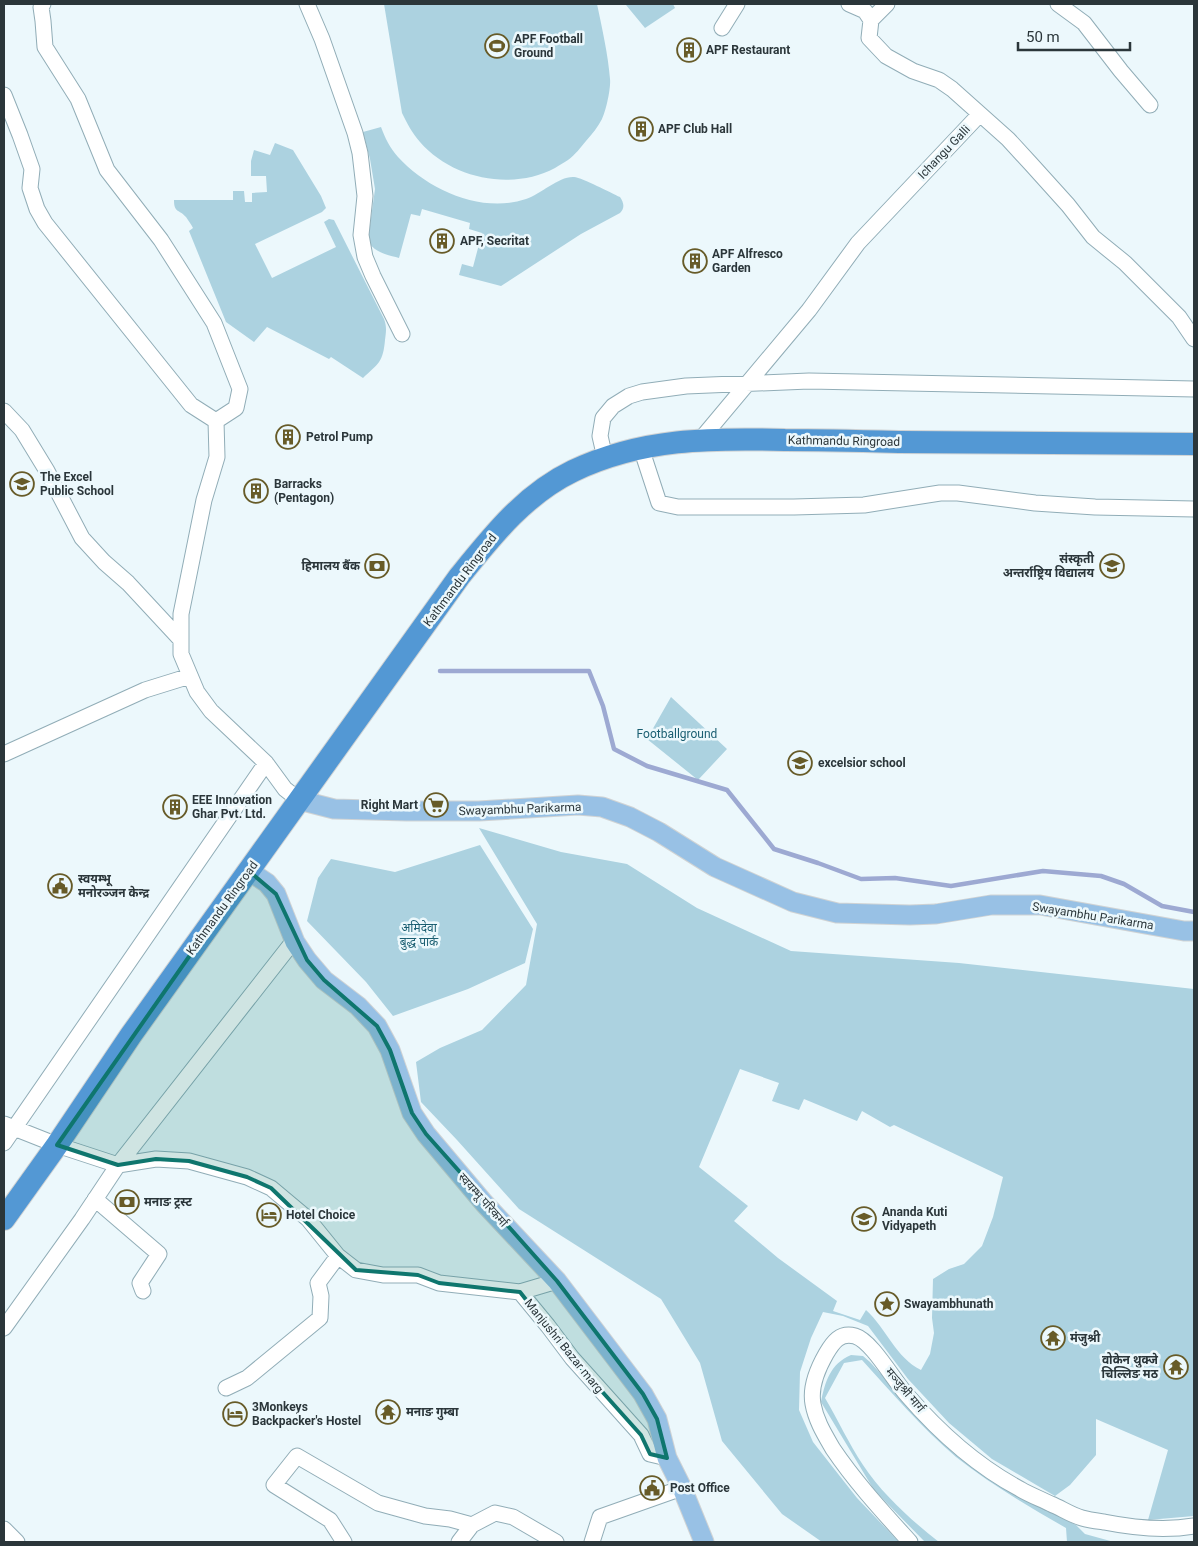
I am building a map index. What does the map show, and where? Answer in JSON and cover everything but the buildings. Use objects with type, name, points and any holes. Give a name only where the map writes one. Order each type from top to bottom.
[{"type":"highway","name":"Kathmandu Ringroad","points":[[4,1218],[57,1145],[131,1035],[459,577],[497,530],[542,489],[572,472],[606,458],[641,448],[701,439],[1029,444],[1194,444]]},
{"type":"main road","name":"Swayambhu Parikarma","points":[[299,800],[334,809],[390,811],[478,812],[578,805],[602,807],[630,817],[652,828],[715,867],[793,902],[837,913],[936,914],[990,905],[1040,905],[1194,932]]},
{"type":"main road","name":"स्वयम्भू परिकर्मा","points":[[249,870],[267,883],[276,894],[295,942],[307,960],[324,980],[358,1006],[377,1026],[390,1050],[412,1113],[426,1134],[484,1203],[557,1280],[643,1394],[657,1419],[667,1458],[682,1488],[704,1542]]},
{"type":"street","points":[[43,4],[41,7],[45,47],[78,99],[107,170],[161,240],[214,323],[240,389],[236,408],[216,421]]},
{"type":"street","points":[[307,4],[322,39],[355,132],[360,153],[365,196],[361,235],[365,257],[402,334]]},
{"type":"street","points":[[722,28],[737,4]]},
{"type":"street","points":[[849,4],[865,11],[871,20]]},
{"type":"street","points":[[887,4],[871,20],[869,38],[886,56],[913,71],[940,80],[980,114]]},
{"type":"street","points":[[1058,4],[1084,23],[1150,105]]},
{"type":"street","points":[[4,95],[32,168],[30,188],[45,223],[191,405],[216,421]]},
{"type":"street","name":"Ichangu Galli","points":[[701,439],[809,310],[858,243],[980,114],[1031,164],[1068,205],[1093,237],[1125,263],[1179,318],[1194,339]]},
{"type":"street","points":[[606,458],[600,436],[603,418],[614,406],[629,396],[642,392],[686,386],[809,381],[1194,389]]},
{"type":"street","points":[[4,411],[22,430],[47,470],[82,538],[104,562],[128,583],[180,639]]},
{"type":"street","points":[[216,421],[216,457],[204,500],[181,614],[181,654],[197,692],[211,711],[266,763],[285,788],[299,800]]},
{"type":"street","points":[[641,448],[659,503],[678,507],[864,505],[940,493],[958,493],[1035,503],[1095,507],[1194,509]]},
{"type":"street","points":[[4,754],[145,690],[190,676]]},
{"type":"street","points":[[4,1143],[9,1126],[266,763]]},
{"type":"street","points":[[4,1328],[82,1220],[118,1166],[292,943],[295,942]]},
{"type":"street","name":"Manjushri Bazar marg","points":[[9,1126],[118,1166],[156,1160],[189,1161],[247,1177],[271,1188],[308,1220],[338,1256],[356,1270],[370,1274],[418,1275],[439,1283],[520,1292],[572,1358],[641,1435],[650,1454],[667,1458]]},
{"type":"street","points":[[95,1199],[159,1254],[140,1283],[142,1291]]},
{"type":"street","points":[[226,1388],[247,1378],[320,1318],[321,1296],[318,1283],[338,1256]]},
{"type":"street","points":[[520,1292],[557,1280]]},
{"type":"street","name":"मञ्जुश्री मार्ग","points":[[910,1542],[873,1502],[848,1471],[823,1433],[812,1403],[813,1386],[823,1359],[833,1343],[846,1335],[857,1337],[868,1344],[906,1395],[973,1459],[1020,1489],[1081,1518],[1130,1527],[1174,1529],[1194,1526]]},
{"type":"street","points":[[344,1542],[330,1520],[274,1486],[297,1456],[378,1503],[425,1516],[450,1519],[472,1525]]},
{"type":"street","points":[[592,1542],[600,1517],[682,1488]]},
{"type":"street","points":[[459,1542],[472,1525],[495,1513],[513,1517],[556,1542]]},
{"type":"street","points":[[4,1529],[17,1542]]},
{"type":"highlighted area","points":[[249,871],[276,894],[307,960],[324,980],[377,1026],[390,1050],[412,1113],[426,1134],[557,1281],[643,1394],[657,1419],[667,1458],[650,1454],[641,1435],[572,1358],[520,1292],[439,1283],[418,1275],[356,1270],[271,1188],[247,1177],[189,1161],[156,1159],[118,1165],[57,1145]]},
{"type":"green space","points":[[384,4],[597,4],[610,79],[608,99],[599,125],[571,158],[555,168],[538,175],[502,180],[483,178],[465,173],[449,165],[433,155],[420,142],[412,132],[402,113]]},
{"type":"green space","points":[[673,4],[675,8],[645,28],[626,5]]},
{"type":"green space","points":[[381,127],[393,150],[410,169],[424,180],[457,196],[474,201],[509,203],[532,197],[562,179],[574,177],[620,197],[623,209],[620,213],[581,234],[501,286],[459,275],[462,264],[473,267],[482,233],[469,229],[470,223],[422,209],[420,216],[411,214],[399,258],[385,254],[373,247],[368,240],[375,189],[363,132]]},
{"type":"green space","points":[[275,143],[293,150],[321,196],[326,208],[322,212],[255,244],[272,278],[336,247],[324,222],[329,219],[334,220],[386,325],[381,358],[363,378],[331,357],[329,359],[267,327],[254,342],[226,322],[189,231],[193,228],[186,217],[175,207],[174,200],[233,200],[233,191],[244,191],[245,202],[252,202],[252,193],[267,192],[266,176],[251,176],[251,161],[254,150],[270,155]]},
{"type":"green space","name":"Footballground","points":[[671,697],[727,749],[698,780],[647,739]]},
{"type":"green space","points":[[479,828],[561,852],[627,864],[697,908],[791,951],[959,963],[1194,989],[1194,1516],[1148,1520],[1168,1450],[1096,1419],[1096,1455],[1070,1485],[1055,1496],[992,1459],[949,1423],[908,1379],[868,1326],[843,1316],[823,1312],[811,1338],[800,1372],[799,1410],[813,1442],[857,1498],[899,1542],[822,1542],[782,1514],[722,1441],[700,1363],[661,1299],[519,1209],[421,1102],[416,1062],[440,1048],[482,1030],[526,985],[537,924]],"holes":[[[740,1069],[779,1083],[772,1101],[799,1110],[804,1099],[857,1121],[862,1111],[890,1127],[894,1125],[1003,1177],[993,1217],[982,1246],[964,1264],[949,1269],[933,1279],[932,1318],[934,1333],[930,1354],[921,1370],[905,1358],[866,1310],[860,1320],[833,1311],[837,1301],[778,1258],[734,1221],[748,1206],[699,1167]]]},
{"type":"green space","name":"अमिदेवा बुद्ध पार्क","points":[[480,845],[533,929],[525,963],[468,989],[393,1016],[366,982],[307,921],[318,878],[331,859],[395,872]]},
{"type":"green space","points":[[851,1355],[863,1356],[924,1421],[1029,1501],[1076,1525],[1085,1534],[1114,1542],[1067,1542],[1066,1528],[996,1486],[943,1446],[862,1360],[844,1363],[825,1398],[853,1449],[879,1487],[918,1525],[939,1542],[925,1542],[874,1490],[821,1402],[824,1387],[833,1369],[838,1363]]},
{"type":"waterway","points":[[440,671],[589,671],[603,706],[614,749],[647,766],[727,790],[774,849],[861,879],[895,878],[951,886],[1043,871],[1101,876],[1124,884],[1162,906],[1194,912]]},
{"type":"place","name":"APF Football Ground","points":[[497,46]]},
{"type":"place","name":"APF Restaurant","points":[[689,50]]},
{"type":"place","name":"APF Club Hall","points":[[641,129]]},
{"type":"place","name":"APF, Secritat","points":[[442,241]]},
{"type":"place","name":"APF Alfresco Garden","points":[[695,261]]},
{"type":"place","name":"Petrol Pump","points":[[288,437]]},
{"type":"place","name":"The Excel Public School","points":[[22,484]]},
{"type":"place","name":"Barracks (Pentagon)","points":[[256,491]]},
{"type":"place","name":"हिमालय बैंक","points":[[377,566]]},
{"type":"place","name":"संस्कृती अन्तर्राष्ट्रिय विद्यालय","points":[[1112,566]]},
{"type":"place","name":"excelsior school","points":[[800,763]]},
{"type":"place","name":"Right Mart","points":[[436,805]]},
{"type":"place","name":"EEE Innovation Ghar Pvt. Ltd.","points":[[175,807]]},
{"type":"place","name":"स्वयम्भू मनोरञ्जन केन्द्र","points":[[60,886]]},
{"type":"place","name":"मनाङ ट्रस्ट","points":[[127,1202]]},
{"type":"place","name":"Hotel Choice","points":[[269,1215]]},
{"type":"place","name":"Ananda Kuti Vidyapeth","points":[[864,1219]]},
{"type":"place","name":"Swayambhunath","points":[[887,1304]]},
{"type":"place","name":"मंजुश्री","points":[[1053,1338]]},
{"type":"place","name":"वोकेन थुक्जे चिल्लिङ मठ","points":[[1176,1367]]},
{"type":"place","name":"मनाङ गुम्बा","points":[[388,1412]]},
{"type":"place","name":"3Monkeys Backpacker's Hostel","points":[[235,1414]]},
{"type":"place","name":"Post Office","points":[[652,1488]]}]
